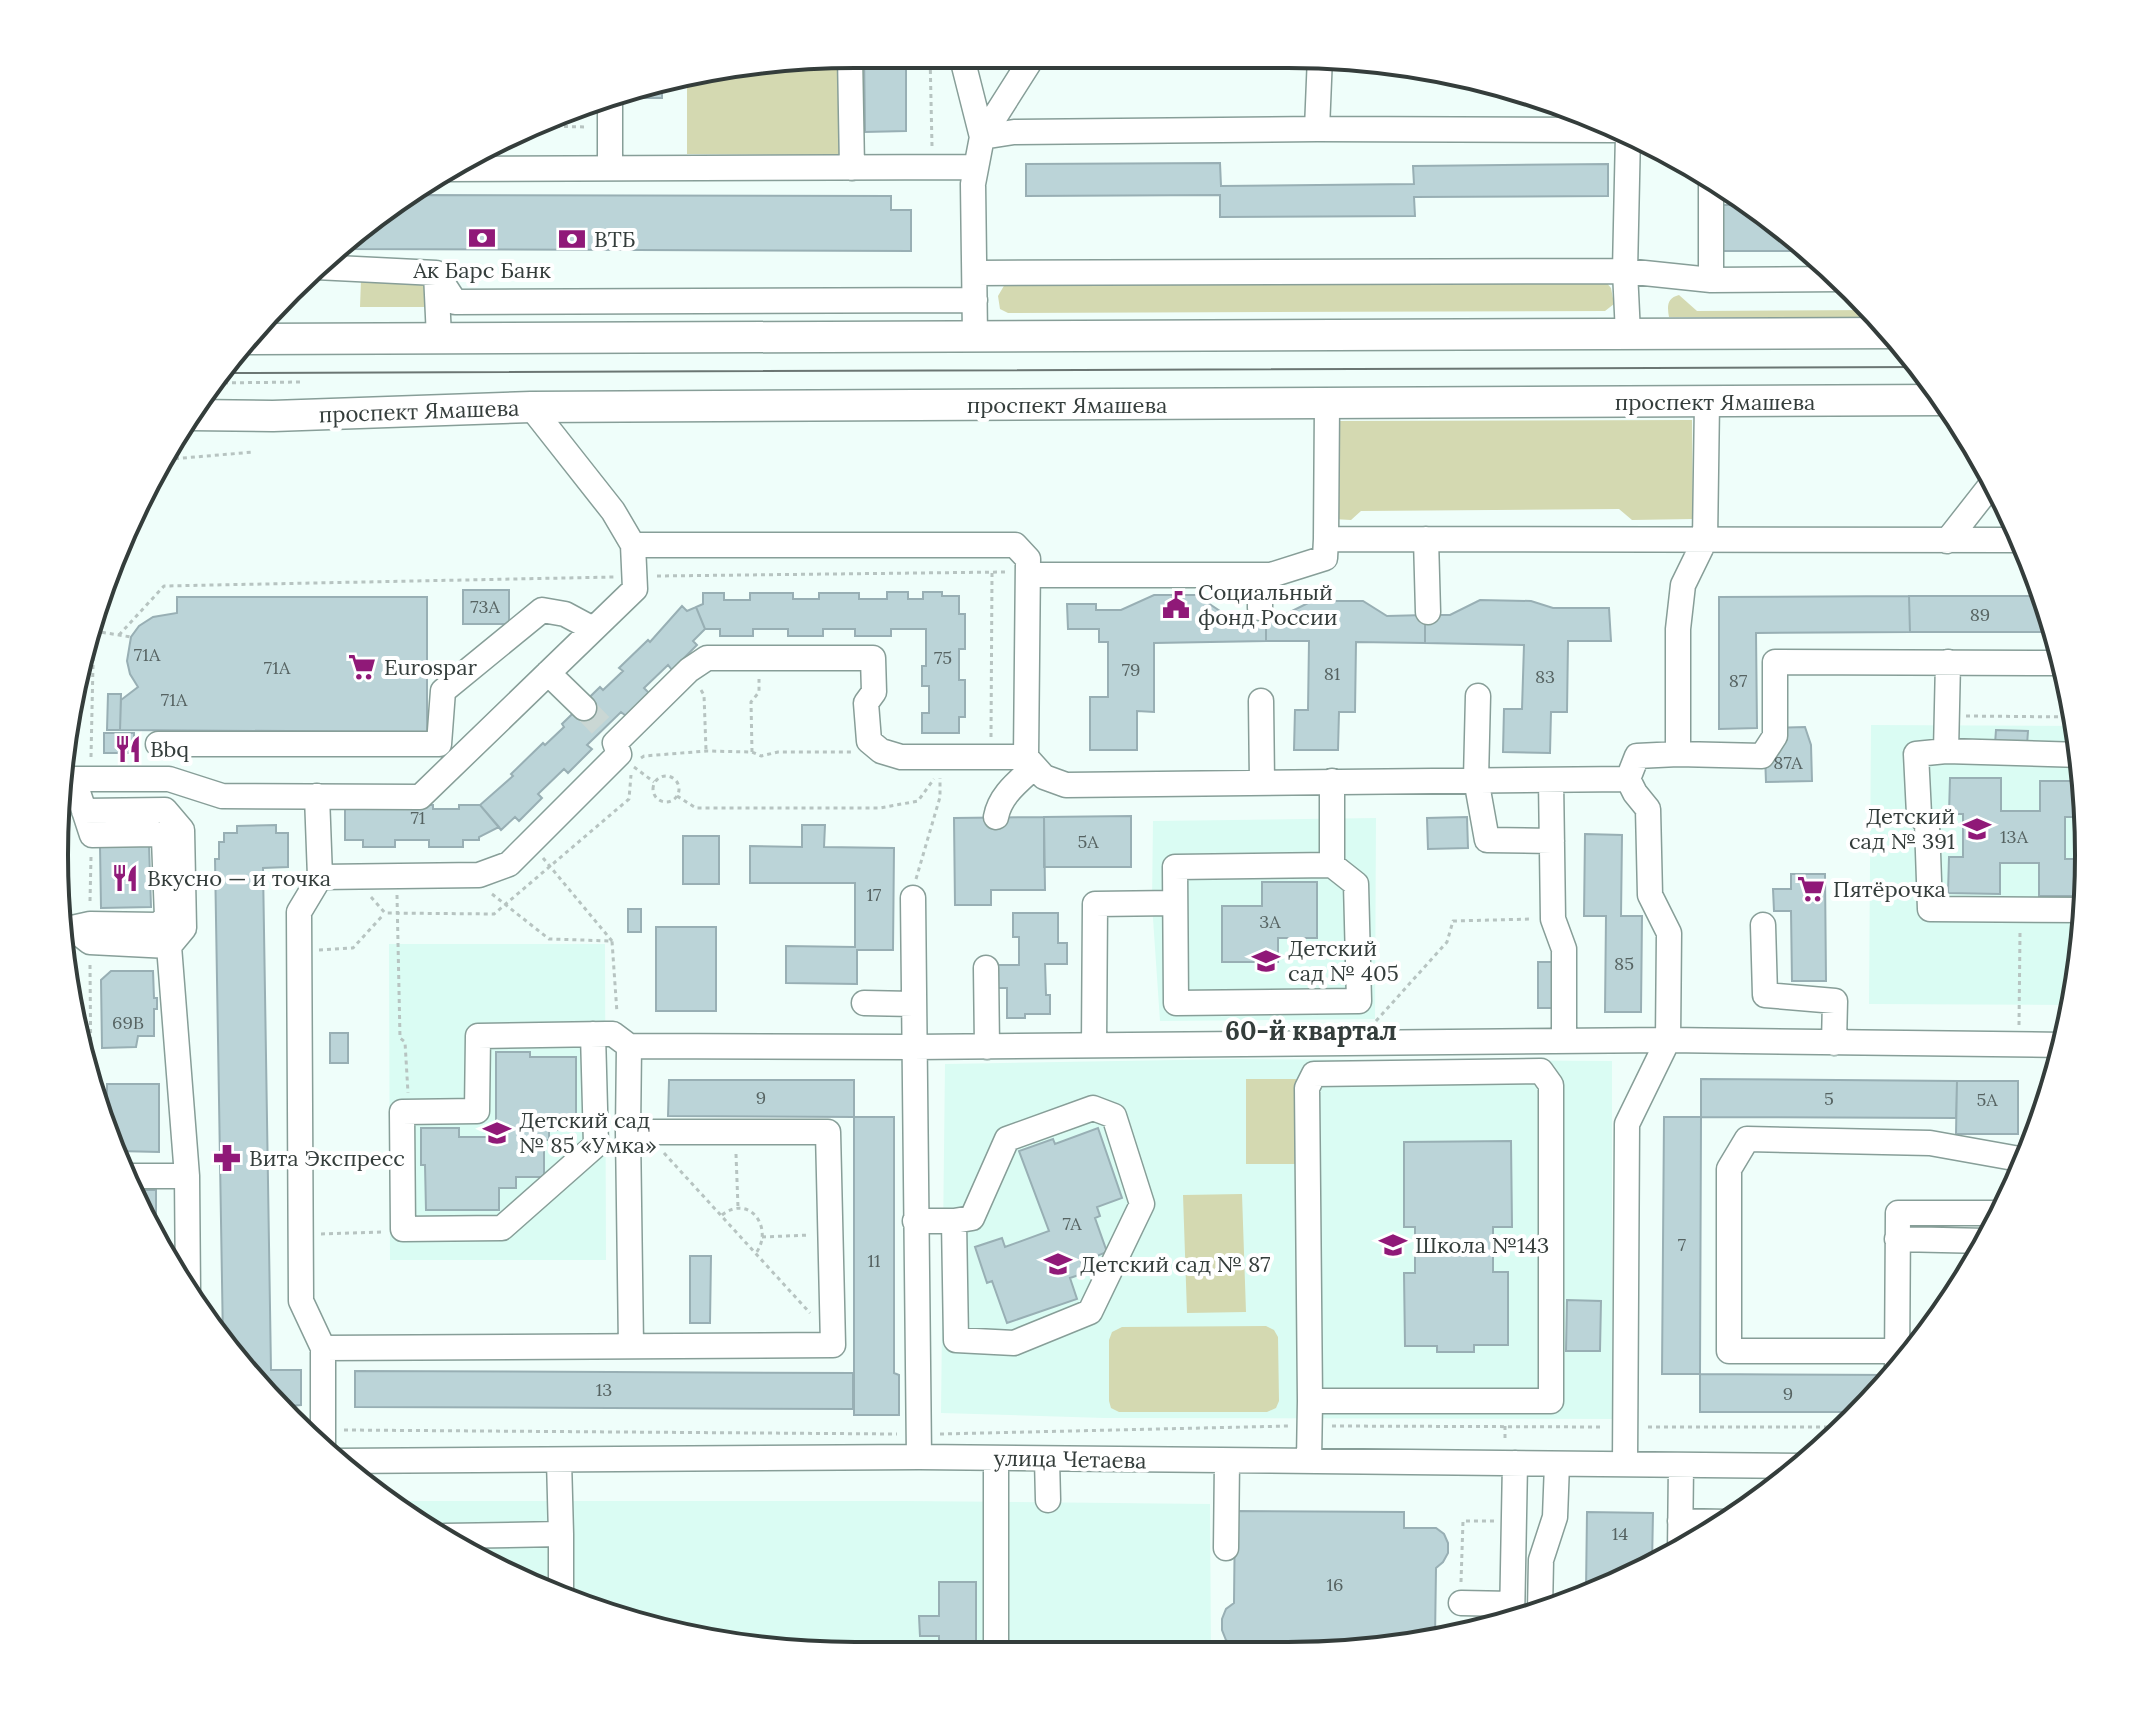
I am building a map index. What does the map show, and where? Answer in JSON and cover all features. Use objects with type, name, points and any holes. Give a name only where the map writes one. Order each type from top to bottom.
[{"type":"main road","points":[[261,339],[1877,333]]},
{"type":"main road","name":"проспект Ямашева","points":[[203,415],[273,416],[531,407],[1929,400]]},
{"type":"street","points":[[850,68],[852,168]]},
{"type":"street","points":[[965,68],[982,137]]},
{"type":"street","points":[[975,335],[973,184],[976,167],[982,137],[1026,68]]},
{"type":"street","points":[[1317,129],[1319,69]]},
{"type":"street","points":[[610,108],[610,168]]},
{"type":"street","points":[[982,137],[1014,132],[1593,130]]},
{"type":"street","points":[[1628,145],[1625,271],[1628,334]]},
{"type":"street","points":[[469,169],[976,167]]},
{"type":"street","points":[[1711,192],[1711,280]]},
{"type":"street","points":[[331,268],[436,273]]},
{"type":"street","points":[[975,273],[1625,271],[1711,280],[1824,279]]},
{"type":"street","points":[[436,273],[455,302],[975,300]]},
{"type":"street","points":[[436,273],[439,338]]},
{"type":"street","points":[[1678,754],[1678,629],[1683,585],[1705,540],[1707,402]]},
{"type":"street","points":[[1020,574],[1271,575],[1325,558],[1327,404]]},
{"type":"street","points":[[72,779],[169,779],[222,796],[420,797],[635,589],[633,545],[613,511],[531,407]]},
{"type":"street","points":[[1947,541],[1986,492]]},
{"type":"street","points":[[1326,539],[2009,540]]},
{"type":"street","points":[[1426,539],[1428,612]]},
{"type":"street","points":[[633,545],[1015,545],[1028,559],[1020,574],[1039,692],[1030,762],[998,804],[996,817]]},
{"type":"street","points":[[1260,575],[1260,608]]},
{"type":"street","points":[[158,744],[439,744],[443,691],[542,610],[565,614],[593,629]]},
{"type":"street","points":[[320,877],[472,875],[509,864],[619,754],[610,736],[707,658],[873,658],[874,692],[866,703],[869,741],[881,751],[901,757],[991,757],[1030,762],[1044,777],[1066,785],[1628,779]]},
{"type":"street","points":[[1628,779],[1637,756],[1762,756],[1775,736],[1775,662],[2051,663]]},
{"type":"street","points":[[1946,751],[1948,662]]},
{"type":"street","points":[[548,673],[584,708]]},
{"type":"street","points":[[1478,696],[1476,779],[1487,840],[1552,841]]},
{"type":"street","points":[[1261,701],[1262,782]]},
{"type":"street","points":[[2068,755],[1946,751],[1916,754],[1919,814],[1927,824],[1930,909],[2073,910]]},
{"type":"street","points":[[1625,1464],[1627,1124],[1668,1040],[1669,933],[1650,895],[1648,809],[1628,779]]},
{"type":"street","points":[[1551,780],[1553,919],[1564,949],[1564,1040]]},
{"type":"street","points":[[1332,781],[1332,865]]},
{"type":"street","points":[[72,785],[92,835],[156,834],[164,839],[167,917],[158,925],[90,924],[72,927]]},
{"type":"street","points":[[317,796],[320,877],[299,912],[301,1301],[323,1348],[323,1434]]},
{"type":"street","points":[[84,811],[165,810],[182,830],[184,928],[169,946],[187,1176],[188,1271]]},
{"type":"street","points":[[1332,865],[1356,884],[1359,1001],[1176,1003],[1175,867],[1332,865]]},
{"type":"street","points":[[913,898],[918,1446]]},
{"type":"street","points":[[1094,1045],[1095,904],[1175,903]]},
{"type":"street","points":[[1763,925],[1765,995],[1835,1001],[1834,1043]]},
{"type":"street","points":[[72,931],[90,942],[169,946]]},
{"type":"street","points":[[986,968],[987,1047]]},
{"type":"street","points":[[864,1003],[913,1004]]},
{"type":"street","points":[[593,1034],[596,1145],[502,1228],[403,1229],[402,1112],[477,1111],[478,1036],[593,1034],[613,1034],[629,1046],[987,1047],[1564,1040],[2051,1045]]},
{"type":"street","points":[[629,1046],[637,1132],[631,1346]]},
{"type":"street","points":[[1309,1461],[1307,1088],[1314,1074],[1541,1071],[1551,1085],[1551,1401],[1310,1401]]},
{"type":"street","points":[[915,1221],[972,1218],[1007,1139],[1093,1108],[1114,1116],[1142,1204],[1090,1312],[1014,1343],[956,1340],[954,1221]]},
{"type":"street","points":[[323,1348],[833,1345],[828,1132],[637,1132]]},
{"type":"street","points":[[1893,1358],[1729,1351],[1729,1169],[1747,1139],[1930,1143],[2014,1158]]},
{"type":"street","points":[[137,1176],[187,1176]]},
{"type":"street","points":[[1902,1346],[1898,1213],[1989,1213]]},
{"type":"street","points":[[1897,1239],[1974,1241]]},
{"type":"street","name":"улица Четаева","points":[[353,1461],[559,1460],[918,1446],[996,1458],[1783,1466]]},
{"type":"street","points":[[996,1458],[996,1642]]},
{"type":"street","points":[[1047,1459],[1048,1500]]},
{"type":"street","points":[[559,1460],[561,1585]]},
{"type":"street","points":[[1226,1548],[1227,1461]]},
{"type":"street","points":[[1512,1609],[1515,1463]]},
{"type":"street","points":[[1540,1600],[1541,1560],[1555,1517],[1557,1464]]},
{"type":"street","points":[[1680,1538],[1681,1465]]},
{"type":"street","points":[[1680,1521],[1706,1522]]},
{"type":"street","points":[[459,1536],[561,1534]]},
{"type":"street","points":[[1461,1603],[1504,1611]]},
{"type":"path","points":[[930,68],[932,167]]},
{"type":"path","points":[[554,128],[610,126]]},
{"type":"path","points":[[226,383],[300,382]]},
{"type":"path","points":[[175,459],[254,452]]},
{"type":"path","points":[[991,757],[992,572]]},
{"type":"path","points":[[119,635],[164,586],[633,576],[1020,574]]},
{"type":"path","points":[[101,632],[131,637]]},
{"type":"path","points":[[752,752],[751,702],[759,692],[759,658]]},
{"type":"path","points":[[689,670],[704,695],[707,751]]},
{"type":"path","points":[[1948,715],[2062,717]]},
{"type":"path","points":[[633,766],[644,756],[707,751],[752,752],[761,756],[778,752],[881,751]]},
{"type":"path","points":[[677,796],[696,808],[880,808],[918,801],[940,770],[940,797],[913,898]]},
{"type":"path","points":[[665,776],[673,778],[678,784],[677,796],[670,801],[658,799],[653,791],[655,782],[665,776]]},
{"type":"path","points":[[529,843],[612,941],[617,1025],[629,1046]]},
{"type":"path","points":[[472,875],[505,906],[549,939],[612,941]]},
{"type":"path","points":[[397,876],[400,1038],[405,1042],[408,1103],[419,1112]]},
{"type":"path","points":[[2019,1005],[2020,909]]},
{"type":"path","points":[[299,951],[353,948],[385,913]]},
{"type":"path","points":[[1357,1042],[1447,942],[1453,921],[1553,919]]},
{"type":"path","points":[[637,1132],[721,1215],[833,1338]]},
{"type":"path","points":[[736,1132],[738,1207]]},
{"type":"path","points":[[721,1215],[738,1207],[751,1209],[758,1216],[762,1237],[756,1253]]},
{"type":"path","points":[[301,1235],[403,1229]]},
{"type":"path","points":[[762,1237],[830,1234]]},
{"type":"path","points":[[328,1439],[918,1446],[1310,1426],[1828,1427]]},
{"type":"path","points":[[1461,1603],[1463,1521],[1514,1521]]},
{"type":"shaded area","points":[[844,68],[844,155],[687,154],[687,86],[752,75]]},
{"type":"shaded area","points":[[413,277],[426,285],[427,307],[360,307],[361,280]]},
{"type":"shaded area","points":[[1605,281],[1611,288],[1614,304],[1605,311],[1008,313],[1000,309],[998,296],[1005,284]]},
{"type":"shaded area","points":[[1679,295],[1697,311],[1855,310],[1862,317],[1669,317],[1672,298]]},
{"type":"shaded area","points":[[1692,420],[1693,519],[1632,520],[1619,509],[1361,511],[1351,520],[1333,519],[1334,421]]},
{"type":"shaded area","name":"Детский сад № 391","points":[[1871,725],[2064,726],[2075,855],[2073,906],[2061,1005],[1869,1004]]},
{"type":"shaded area","name":"Детский сад № 405","points":[[1376,818],[1375,1019],[1160,1021],[1152,904],[1153,821]]},
{"type":"shaded area","name":"Детский сад № 85 «Умка»","points":[[389,944],[605,944],[606,1260],[390,1260]]},
{"type":"shaded area","name":"Школа №143","points":[[1235,1059],[1612,1061],[1612,1419],[1104,1418],[941,1413],[945,1064]]},
{"type":"shaded area","points":[[1246,1079],[1296,1079],[1296,1164],[1246,1164]]},
{"type":"shaded area","points":[[1242,1194],[1246,1312],[1187,1313],[1183,1195]]},
{"type":"shaded area","points":[[1266,1326],[1274,1330],[1278,1337],[1279,1401],[1276,1408],[1267,1412],[1119,1412],[1111,1408],[1109,1340],[1112,1332],[1122,1327]]},
{"type":"shaded area","points":[[407,1501],[905,1501],[1210,1504],[1211,1642],[855,1642],[752,1635],[701,1627],[602,1600],[507,1561],[461,1537]]},
{"type":"building","points":[[864,68],[906,68],[906,131],[865,132]]},
{"type":"building","points":[[662,92],[662,98],[641,98]]},
{"type":"building","points":[[1220,163],[1221,186],[1414,184],[1413,166],[1608,164],[1608,196],[1414,197],[1415,216],[1220,217],[1220,195],[1026,196],[1026,164]]},
{"type":"building","points":[[427,195],[891,196],[891,210],[911,210],[911,251],[353,249]]},
{"type":"building","points":[[1719,205],[1731,205],[1792,251],[1719,251]]},
{"type":"building","points":[[463,590],[509,590],[509,624],[463,624]]},
{"type":"building","points":[[887,592],[908,592],[908,599],[923,599],[923,592],[959,596],[959,614],[965,614],[965,649],[959,649],[959,680],[965,680],[965,717],[959,717],[959,733],[922,733],[922,713],[929,713],[929,686],[922,686],[922,666],[926,666],[926,629],[891,629],[891,636],[855,636],[855,629],[823,629],[823,636],[788,636],[788,629],[753,629],[753,636],[720,636],[720,629],[705,629],[696,607],[703,604],[703,593],[724,593],[724,600],[750,600],[750,593],[793,593],[793,599],[819,599],[819,593],[859,593],[859,599],[887,599]]},
{"type":"building","points":[[1154,595],[1196,595],[1226,615],[1266,615],[1266,641],[1154,643],[1154,712],[1137,711],[1137,750],[1090,750],[1090,697],[1108,697],[1108,642],[1099,642],[1099,629],[1068,629],[1067,604],[1096,604],[1096,610],[1121,610]]},
{"type":"building","points":[[1909,596],[1910,632],[1756,633],[1757,728],[1719,729],[1719,597]]},
{"type":"building","points":[[1909,596],[2031,596],[2042,632],[1910,632]]},
{"type":"building","points":[[177,597],[427,597],[427,732],[120,730],[121,700],[138,687],[127,661],[131,637],[139,626],[153,617],[177,613]]},
{"type":"building","points":[[1480,600],[1531,601],[1553,608],[1609,608],[1611,641],[1568,641],[1567,712],[1551,712],[1550,753],[1503,752],[1504,709],[1522,709],[1524,645],[1425,643],[1425,615],[1450,615]]},
{"type":"building","points":[[1312,601],[1363,601],[1387,616],[1425,615],[1425,643],[1356,642],[1355,712],[1339,712],[1338,750],[1294,750],[1295,710],[1308,710],[1309,641],[1266,641],[1266,615],[1284,615]]},
{"type":"building","points":[[682,606],[687,611],[696,607],[705,629],[693,641],[697,645],[672,670],[668,665],[644,688],[649,693],[626,716],[621,712],[587,745],[592,749],[568,773],[564,769],[538,794],[542,798],[519,821],[515,817],[501,830],[480,805],[513,776],[511,774],[543,743],[545,745],[564,727],[562,724],[600,687],[603,690],[623,671],[619,668],[648,640],[650,642]]},
{"type":"building","points":[[108,694],[121,694],[120,730],[107,730]]},
{"type":"building","points":[[1805,727],[1811,745],[1812,781],[1766,782],[1764,728]]},
{"type":"building","points":[[1996,730],[2028,731],[2027,745],[1995,744]]},
{"type":"building","points":[[104,733],[134,733],[134,753],[104,753]]},
{"type":"building","points":[[1950,778],[2001,778],[2001,811],[2040,811],[2040,781],[2071,781],[2074,817],[2065,817],[2065,859],[2075,859],[2073,896],[2039,896],[2039,863],[2000,863],[2000,894],[1948,893],[1949,857],[1963,857],[1963,814],[1949,814]]},
{"type":"building","points":[[345,805],[366,805],[366,809],[433,805],[433,809],[459,809],[459,805],[480,805],[499,827],[479,837],[479,840],[463,840],[463,847],[429,847],[429,840],[395,840],[395,847],[363,847],[363,840],[345,840]]},
{"type":"building","points":[[1131,816],[1131,867],[1044,867],[1044,817]]},
{"type":"building","points":[[1044,817],[1045,890],[991,890],[991,905],[955,905],[954,818]]},
{"type":"building","points":[[1467,817],[1468,848],[1428,849],[1427,818]]},
{"type":"building","points":[[276,825],[276,833],[288,833],[288,867],[263,868],[271,1370],[301,1370],[301,1405],[294,1406],[263,1374],[223,1322],[215,859],[219,859],[219,842],[224,842],[224,833],[237,833],[237,826]]},
{"type":"building","points":[[802,825],[825,825],[824,847],[894,848],[893,950],[857,950],[857,984],[786,983],[786,946],[855,947],[855,883],[750,883],[750,846],[802,847]]},
{"type":"building","points":[[1585,834],[1622,835],[1621,916],[1642,916],[1641,1012],[1605,1012],[1606,916],[1584,916]]},
{"type":"building","points":[[683,836],[719,836],[719,884],[683,884]]},
{"type":"building","name":"Вкусно — и точка","points":[[149,845],[151,907],[101,908],[100,846]]},
{"type":"building","points":[[1791,874],[1825,874],[1826,981],[1792,981],[1791,911],[1774,911],[1773,889],[1791,889]]},
{"type":"building","points":[[1262,882],[1317,882],[1317,938],[1278,938],[1278,962],[1222,962],[1222,906],[1262,906]]},
{"type":"building","points":[[628,909],[641,909],[641,932],[628,932]]},
{"type":"building","points":[[1013,913],[1058,913],[1058,943],[1067,943],[1067,964],[1045,964],[1050,1014],[1007,1018],[1007,988],[997,988],[996,965],[1019,965],[1019,937],[1013,937]]},
{"type":"building","points":[[656,927],[716,927],[716,1011],[656,1011]]},
{"type":"building","points":[[1538,962],[1556,962],[1556,1008],[1538,1008]]},
{"type":"building","points":[[111,971],[153,971],[154,998],[157,998],[154,1036],[138,1036],[136,1047],[102,1048],[101,980]]},
{"type":"building","points":[[330,1033],[348,1033],[348,1063],[330,1063]]},
{"type":"building","points":[[496,1052],[530,1052],[530,1057],[576,1057],[576,1130],[549,1130],[549,1140],[544,1140],[544,1177],[516,1177],[516,1188],[499,1188],[499,1210],[426,1210],[421,1128],[459,1128],[459,1137],[496,1137]]},
{"type":"building","points":[[1701,1079],[1957,1081],[1956,1118],[1701,1117]]},
{"type":"building","points":[[669,1080],[854,1080],[854,1117],[668,1116]]},
{"type":"building","points":[[1957,1081],[2018,1081],[2018,1134],[1956,1134]]},
{"type":"building","points":[[107,1084],[159,1084],[159,1152],[126,1151],[107,1098]]},
{"type":"building","points":[[854,1117],[894,1117],[894,1373],[899,1375],[899,1415],[854,1415]]},
{"type":"building","points":[[1664,1117],[1701,1117],[1700,1374],[1662,1374]]},
{"type":"building","points":[[1098,1128],[1122,1198],[1097,1207],[1100,1216],[1095,1218],[1107,1252],[1081,1262],[1085,1273],[1070,1278],[1077,1299],[1007,1323],[992,1281],[987,1283],[975,1247],[1002,1238],[1005,1247],[1049,1231],[1019,1151],[1053,1139],[1055,1144]]},
{"type":"building","points":[[1511,1141],[1512,1227],[1493,1227],[1493,1272],[1508,1272],[1508,1345],[1474,1345],[1474,1352],[1437,1352],[1437,1346],[1405,1346],[1404,1273],[1415,1273],[1415,1227],[1404,1227],[1404,1142]]},
{"type":"building","points":[[143,1190],[156,1190],[156,1216]]},
{"type":"building","points":[[690,1256],[711,1256],[710,1323],[690,1323]]},
{"type":"building","points":[[1567,1300],[1601,1301],[1600,1351],[1566,1351]]},
{"type":"building","points":[[355,1371],[853,1373],[853,1409],[355,1407]]},
{"type":"building","points":[[1700,1374],[1879,1375],[1843,1412],[1700,1412]]},
{"type":"building","points":[[1235,1511],[1404,1512],[1404,1528],[1436,1528],[1444,1534],[1448,1543],[1448,1553],[1436,1568],[1435,1628],[1339,1640],[1229,1642],[1222,1630],[1222,1619],[1226,1609],[1234,1603]]},
{"type":"building","points":[[1587,1512],[1653,1513],[1652,1553],[1586,1583]]},
{"type":"building","points":[[939,1582],[976,1582],[976,1642],[939,1642],[939,1636],[920,1636],[919,1616],[939,1616]]},
{"type":"tunnel","points":[[584,708],[604,729]]},
{"type":"tram line","points":[[233,373],[1905,367]]},
{"type":"place","name":"Ак Барс Банк","points":[[482,238]]},
{"type":"place","name":"ВТБ","points":[[572,239]]},
{"type":"place","name":"Социальный фонд России","points":[[1176,605]]},
{"type":"place","name":"Eurospar","points":[[362,667]]},
{"type":"place","name":"Bbq","points":[[128,749]]},
{"type":"place","name":"Детский сад № 391","points":[[1977,829]]},
{"type":"place","name":"Вкусно — и точка","points":[[125,878]]},
{"type":"place","name":"Пятёрочка","points":[[1811,889]]},
{"type":"place","name":"Детский сад № 405","points":[[1266,961]]},
{"type":"place","name":"Детский сад № 85 «Умка»","points":[[497,1133]]},
{"type":"place","name":"Вита Экспресс","points":[[227,1158]]},
{"type":"place","name":"Школа №143","points":[[1393,1245]]},
{"type":"place","name":"Детский сад № 87","points":[[1058,1264]]},
{"type":"district","name":"60-й квартал","points":[[1311,1031]]}]
